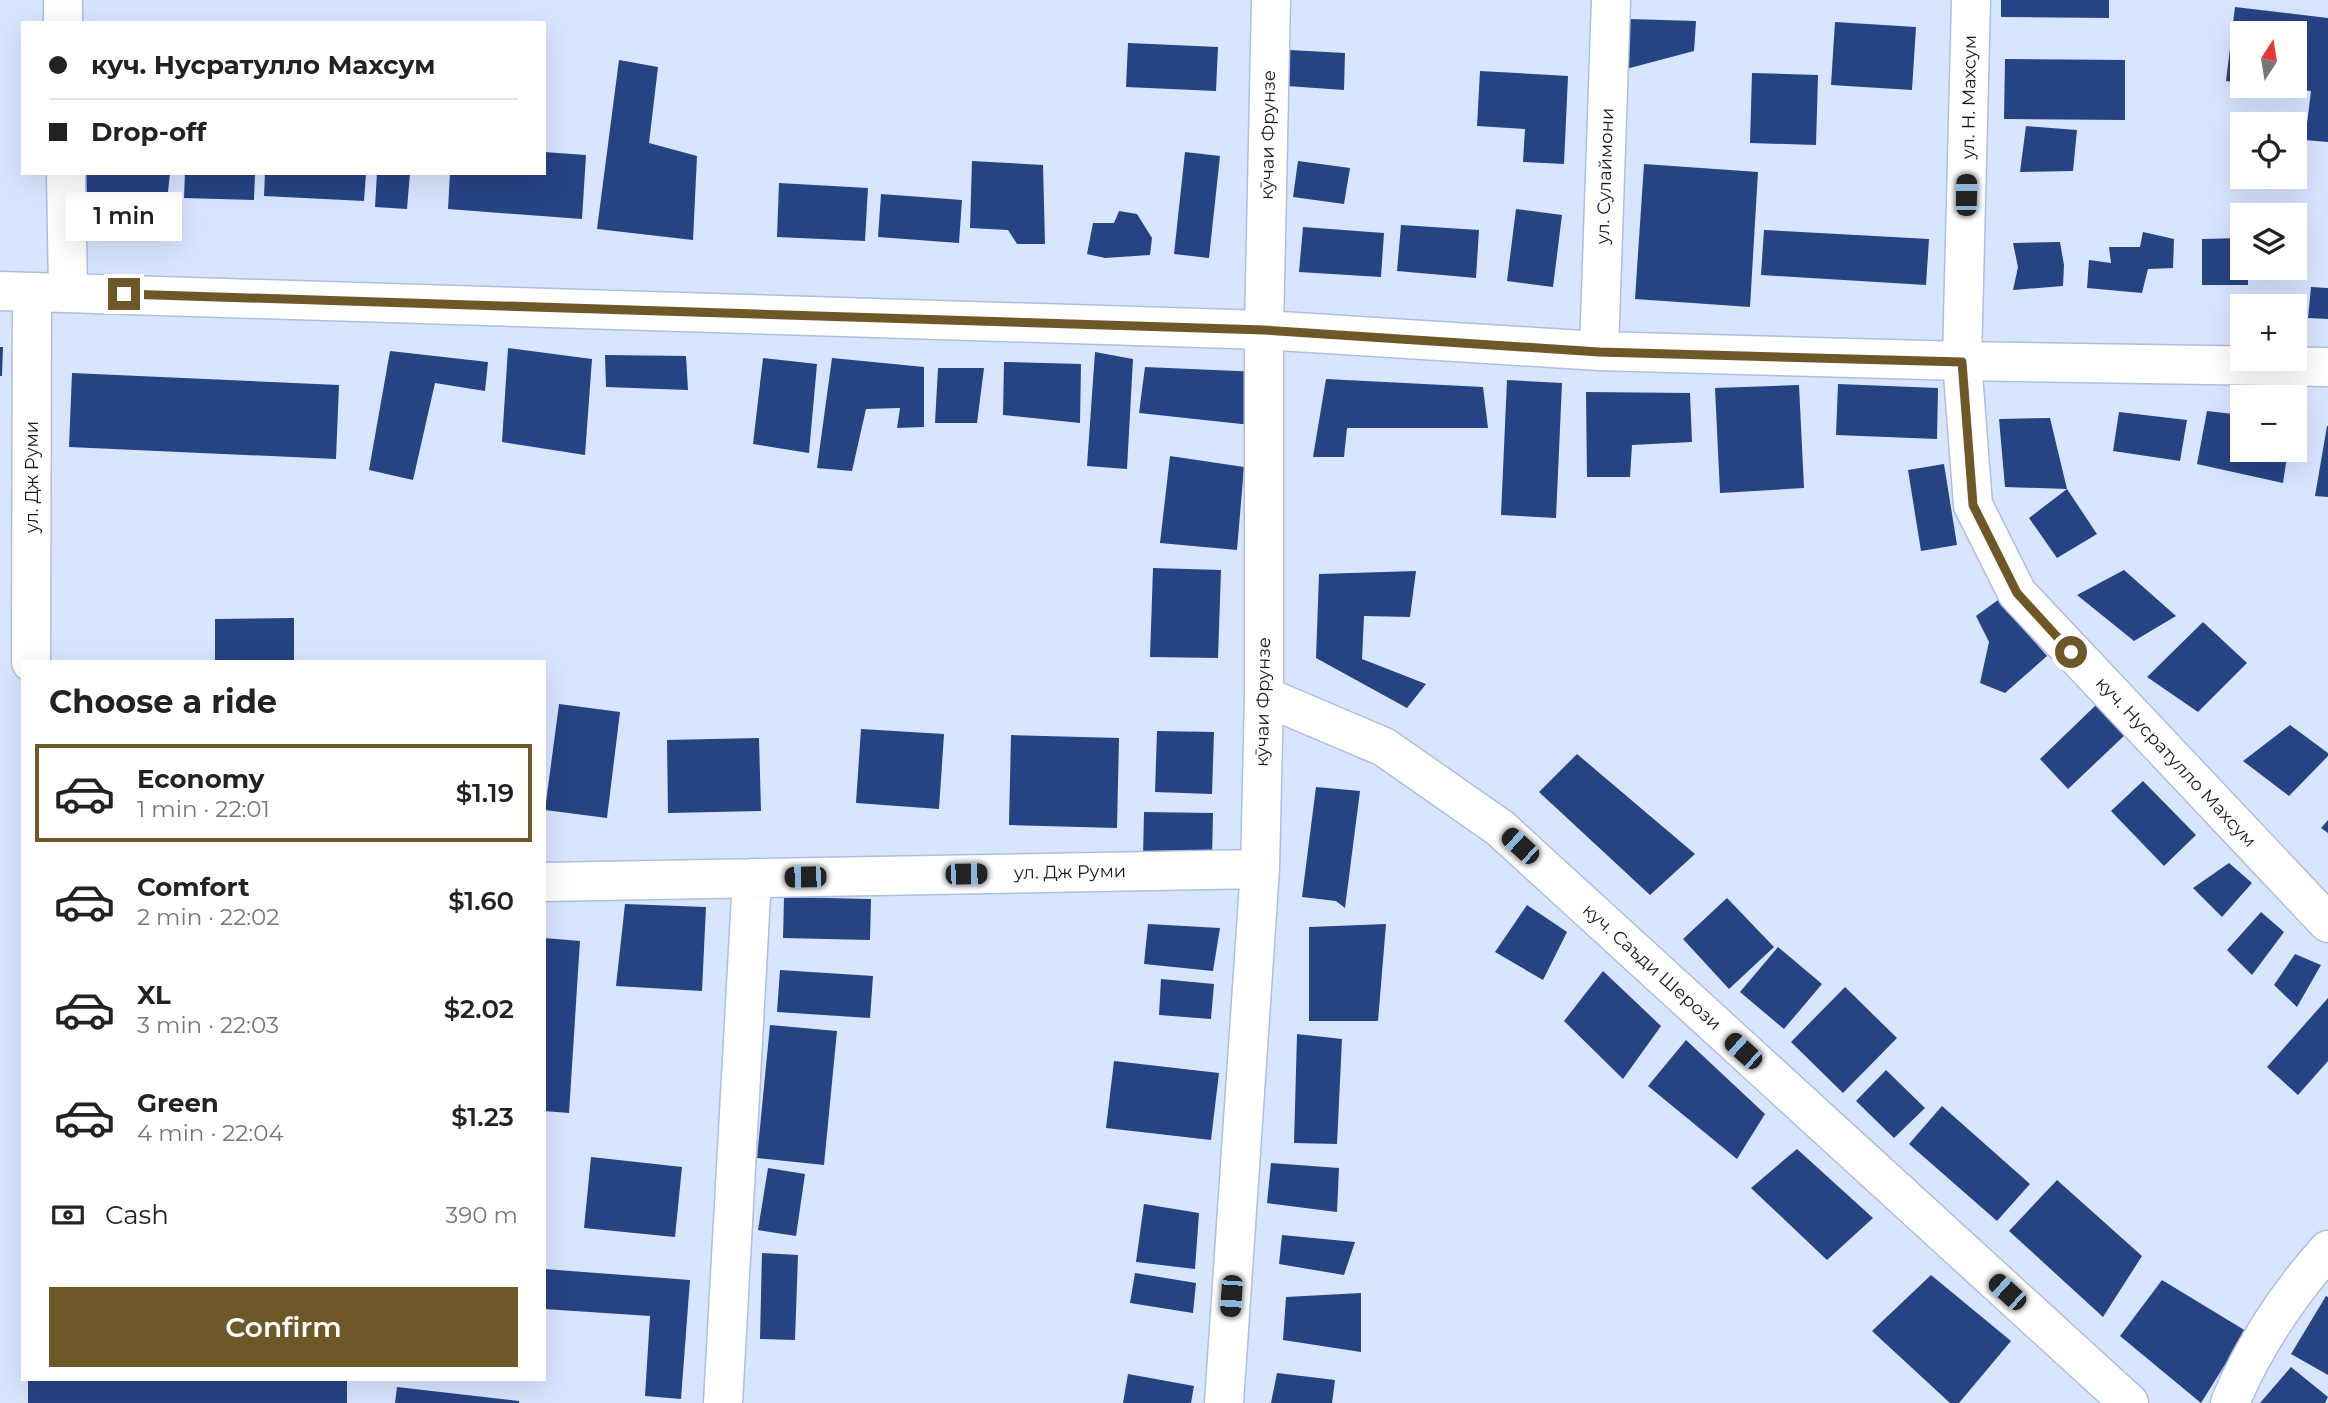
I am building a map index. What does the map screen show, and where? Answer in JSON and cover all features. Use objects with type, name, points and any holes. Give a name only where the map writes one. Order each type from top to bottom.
[{"type":"street","points":[[63,0],[63,21]]},
{"type":"street","name":"кӯчаи Фрунзе","points":[[1224,1403],[1260,869],[1264,696],[1264,330],[1271,0]]},
{"type":"street","name":"ул. Сулаймони","points":[[1599,352],[1611,0]]},
{"type":"street","name":"ул. Н. Махсум","points":[[1962,362],[1971,0]]},
{"type":"street","name":"ул. Дж Руми","points":[[31,660],[33,292],[65,175]]},
{"type":"street","points":[[33,292],[1264,330],[1599,352],[1962,362],[2328,367]]},
{"type":"street","name":"куч. Нусратулло Махсум","points":[[1962,362],[1973,505],[2017,593],[2328,923]]},
{"type":"street","name":"куч. Саъди Шерози","points":[[1264,696],[1384,747],[1500,828],[2129,1403]]},
{"type":"street","name":"ул. Дж Руми","points":[[546,883],[1260,869]]},
{"type":"street","points":[[723,1403],[751,878]]},
{"type":"street","points":[[2230,1403],[2245,1368],[2309,1271],[2328,1250]]},
{"type":"building","points":[[2001,0],[2109,0],[2109,18],[2001,17]]},
{"type":"building","points":[[2235,7],[2328,18],[2328,142],[2307,140],[2311,91],[2307,90],[2307,21],[2233,21]]},
{"type":"building","points":[[1628,19],[1696,21],[1694,51],[1626,69]]},
{"type":"building","points":[[1835,22],[1916,27],[1912,90],[1831,85]]},
{"type":"building","points":[[1128,43],[1218,47],[1216,91],[1126,87]]},
{"type":"building","points":[[2230,48],[2230,82],[2226,81]]},
{"type":"building","points":[[1289,50],[1345,53],[1344,90],[1287,86]]},
{"type":"building","points":[[2005,59],[2125,60],[2125,120],[2004,119]]},
{"type":"building","points":[[619,60],[658,67],[649,143],[697,156],[693,240],[597,229]]},
{"type":"building","points":[[1480,71],[1568,76],[1564,164],[1523,162],[1525,129],[1477,126]]},
{"type":"building","points":[[1752,73],[1818,75],[1816,145],[1750,143]]},
{"type":"building","points":[[2026,126],[2077,130],[2073,171],[2020,172]]},
{"type":"building","points":[[546,152],[586,155],[582,219],[448,209],[450,175],[546,175]]},
{"type":"building","points":[[1185,152],[1220,156],[1209,258],[1174,254]]},
{"type":"building","points":[[972,161],[1043,165],[1045,244],[1017,244],[1008,230],[970,228]]},
{"type":"building","points":[[1298,161],[1350,168],[1344,204],[1293,197]]},
{"type":"building","points":[[1644,164],[1758,172],[1750,307],[1635,299]]},
{"type":"building","points":[[83,175],[170,175],[167,202],[82,195]]},
{"type":"building","points":[[185,175],[255,175],[254,200],[184,198]]},
{"type":"building","points":[[265,175],[366,175],[364,201],[264,196]]},
{"type":"building","points":[[377,175],[410,175],[407,209],[375,207]]},
{"type":"building","points":[[779,183],[868,188],[865,241],[777,237]]},
{"type":"building","points":[[881,194],[962,200],[959,243],[878,237]]},
{"type":"building","points":[[1516,209],[1562,215],[1553,287],[1507,281]]},
{"type":"building","points":[[1119,211],[1137,214],[1152,238],[1150,255],[1105,258],[1087,254],[1093,223],[1114,223]]},
{"type":"building","points":[[1401,225],[1479,230],[1476,278],[1397,271]]},
{"type":"building","points":[[1303,227],[1384,233],[1381,277],[1299,272]]},
{"type":"building","points":[[1764,230],[1929,239],[1926,285],[1761,275]]},
{"type":"building","points":[[2143,232],[2174,239],[2173,268],[2148,269],[2142,293],[2087,288],[2089,260],[2111,263],[2109,247],[2140,247]]},
{"type":"building","points":[[2230,238],[2230,280],[2248,280],[2248,285],[2202,285],[2202,239]]},
{"type":"building","points":[[2060,242],[2064,265],[2063,286],[2013,290],[2018,267],[2013,243]]},
{"type":"building","points":[[2311,287],[2328,288],[2328,319],[2308,318]]},
{"type":"building","points":[[0,347],[3,347],[2,376],[0,376]]},
{"type":"building","points":[[508,348],[592,359],[585,455],[502,442]]},
{"type":"building","points":[[390,351],[488,362],[485,391],[435,383],[413,480],[369,470]]},
{"type":"building","points":[[1095,352],[1133,359],[1127,469],[1087,466]]},
{"type":"building","points":[[605,355],[686,356],[688,390],[606,387]]},
{"type":"building","points":[[763,358],[817,364],[809,453],[753,444]]},
{"type":"building","points":[[832,358],[924,367],[924,427],[897,428],[900,408],[866,409],[852,471],[817,468]]},
{"type":"building","points":[[1004,362],[1081,364],[1080,423],[1003,415]]},
{"type":"building","points":[[1145,367],[1260,372],[1251,425],[1139,413]]},
{"type":"building","points":[[938,368],[984,368],[977,423],[935,423]]},
{"type":"building","points":[[72,373],[339,385],[336,459],[69,447]]},
{"type":"building","points":[[1326,379],[1483,387],[1488,428],[1347,428],[1344,457],[1313,457]]},
{"type":"building","points":[[1507,380],[1562,383],[1556,518],[1501,515]]},
{"type":"building","points":[[1838,384],[1938,388],[1937,439],[1836,435]]},
{"type":"building","points":[[1799,385],[1804,488],[1720,493],[1715,388]]},
{"type":"building","points":[[1586,392],[1690,393],[1692,442],[1632,445],[1630,477],[1587,477]]},
{"type":"building","points":[[2207,411],[2230,414],[2230,462],[2286,462],[2283,483],[2197,464]]},
{"type":"building","points":[[2119,412],[2187,420],[2180,461],[2113,451]]},
{"type":"building","points":[[2050,418],[2067,489],[2005,487],[1999,419]]},
{"type":"building","points":[[2327,426],[2328,497],[2315,496]]},
{"type":"building","points":[[1170,456],[1244,467],[1237,550],[1160,543]]},
{"type":"building","points":[[1944,464],[1957,545],[1921,551],[1908,470]]},
{"type":"building","points":[[2067,489],[2097,534],[2057,558],[2029,518]]},
{"type":"building","points":[[1153,568],[1221,570],[1218,658],[1150,657]]},
{"type":"building","points":[[2124,570],[2176,616],[2134,641],[2077,595]]},
{"type":"building","points":[[1416,571],[1410,617],[1364,616],[1362,659],[1426,684],[1407,708],[1316,658],[1319,574]]},
{"type":"building","points":[[1998,600],[2047,656],[2005,693],[1980,683],[1989,642],[1976,616]]},
{"type":"building","points":[[294,618],[294,660],[215,660],[215,619]]},
{"type":"building","points":[[2203,622],[2247,663],[2198,712],[2147,677]]},
{"type":"building","points":[[559,704],[620,712],[607,818],[546,810]]},
{"type":"building","points":[[2096,705],[2125,735],[2068,789],[2040,759]]},
{"type":"building","points":[[2290,725],[2328,753],[2328,756],[2289,796],[2243,761]]},
{"type":"building","points":[[861,729],[944,734],[939,809],[856,803]]},
{"type":"building","points":[[1157,731],[1214,732],[1212,794],[1155,792]]},
{"type":"building","points":[[1011,735],[1119,738],[1117,828],[1009,825]]},
{"type":"building","points":[[759,738],[761,811],[668,813],[667,740]]},
{"type":"building","points":[[1577,754],[1695,854],[1650,895],[1539,792]]},
{"type":"building","points":[[2143,781],[2196,835],[2164,866],[2111,811]]},
{"type":"building","points":[[1316,787],[1360,791],[1345,908],[1336,901],[1302,897]]},
{"type":"building","points":[[1144,812],[1213,813],[1212,859],[1143,857]]},
{"type":"building","points":[[2328,820],[2328,833],[2321,828]]},
{"type":"building","points":[[2229,863],[2252,883],[2222,917],[2193,888]]},
{"type":"building","points":[[784,897],[871,899],[870,940],[783,938]]},
{"type":"building","points":[[1727,898],[1774,947],[1729,989],[1683,939]]},
{"type":"building","points":[[625,904],[706,907],[702,991],[616,986]]},
{"type":"building","points":[[1527,905],[1567,932],[1543,980],[1495,952]]},
{"type":"building","points":[[2261,912],[2284,932],[2252,975],[2227,950]]},
{"type":"building","points":[[1148,924],[1220,928],[1213,971],[1144,964]]},
{"type":"building","points":[[1386,924],[1378,1021],[1309,1021],[1309,927]]},
{"type":"building","points":[[546,938],[580,941],[569,1113],[546,1111]]},
{"type":"building","points":[[1778,947],[1822,984],[1784,1029],[1740,992]]},
{"type":"building","points":[[2295,954],[2321,965],[2297,1007],[2274,985]]},
{"type":"building","points":[[780,970],[873,976],[870,1018],[777,1012]]},
{"type":"building","points":[[1603,971],[1661,1026],[1623,1079],[1564,1021]]},
{"type":"building","points":[[1161,979],[1214,984],[1211,1019],[1159,1015]]},
{"type":"building","points":[[1845,987],[1897,1038],[1843,1093],[1791,1042]]},
{"type":"building","points":[[2328,998],[2328,1061],[2298,1095],[2267,1067]]},
{"type":"building","points":[[770,1025],[837,1031],[824,1165],[757,1158]]},
{"type":"building","points":[[1297,1034],[1342,1039],[1337,1144],[1294,1143]]},
{"type":"building","points":[[1686,1040],[1765,1114],[1737,1159],[1648,1086]]},
{"type":"building","points":[[1114,1061],[1219,1073],[1211,1140],[1106,1128]]},
{"type":"building","points":[[1886,1070],[1925,1108],[1894,1138],[1856,1101]]},
{"type":"building","points":[[1942,1106],[2030,1184],[1997,1221],[1909,1144]]},
{"type":"building","points":[[1797,1149],[1873,1218],[1827,1260],[1751,1188]]},
{"type":"building","points":[[591,1157],[682,1167],[675,1237],[584,1228]]},
{"type":"building","points":[[1271,1163],[1339,1168],[1337,1212],[1267,1203]]},
{"type":"building","points":[[768,1168],[805,1174],[796,1236],[758,1230]]},
{"type":"building","points":[[2057,1180],[2142,1256],[2103,1317],[2009,1231]]},
{"type":"building","points":[[1144,1204],[1199,1213],[1195,1269],[1136,1262]]},
{"type":"building","points":[[1282,1235],[1355,1242],[1344,1275],[1279,1264]]},
{"type":"building","points":[[762,1253],[798,1255],[795,1340],[760,1339]]},
{"type":"building","points":[[546,1269],[690,1280],[681,1399],[645,1396],[650,1316],[546,1309]]},
{"type":"building","points":[[1135,1273],[1196,1283],[1193,1313],[1130,1303]]},
{"type":"building","points":[[1931,1275],[2011,1341],[1959,1403],[1950,1403],[1872,1331]]},
{"type":"building","points":[[2162,1280],[2246,1331],[2201,1403],[2120,1336]]},
{"type":"building","points":[[1361,1293],[1361,1352],[1283,1340],[1286,1297]]},
{"type":"building","points":[[2326,1296],[2328,1297],[2328,1375],[2291,1354]]},
{"type":"building","points":[[2291,1367],[2328,1397],[2325,1403],[2260,1403]]},
{"type":"building","points":[[1277,1373],[1335,1380],[1332,1403],[1271,1403]]},
{"type":"building","points":[[1128,1374],[1194,1386],[1191,1403],[1123,1403]]},
{"type":"building","points":[[28,1381],[347,1381],[347,1403],[28,1403]]},
{"type":"building","points":[[397,1387],[519,1401],[519,1403],[395,1403]]},
{"type":"route","points":[[124,294],[1264,330],[1599,352],[1962,362],[1973,505],[2017,593],[2071,652]]}]
